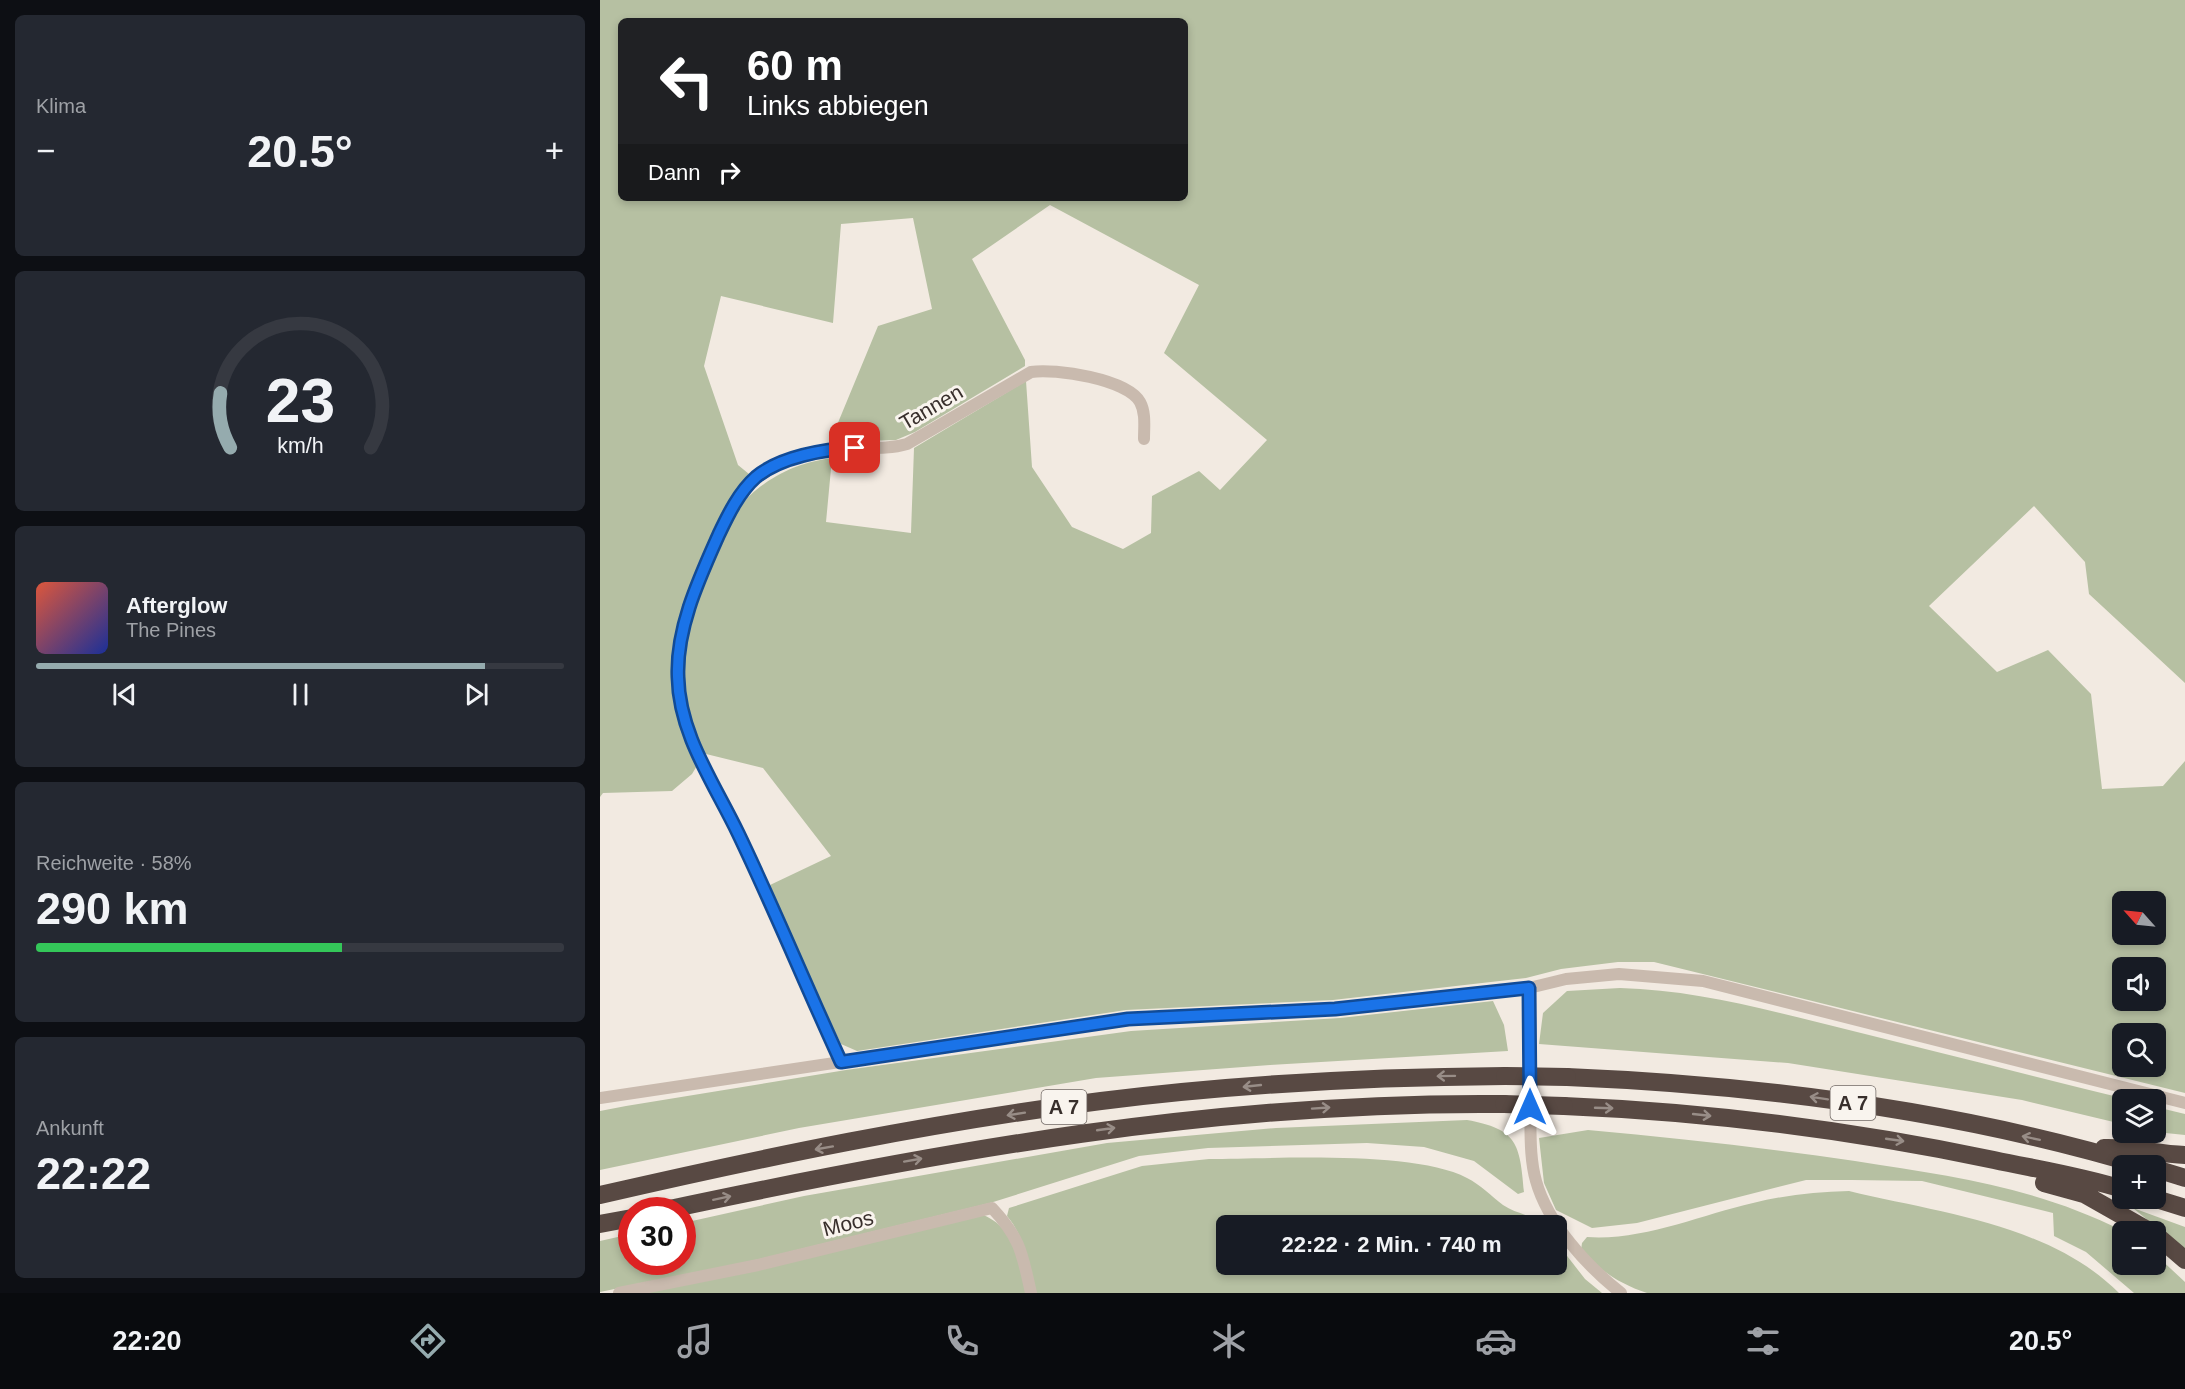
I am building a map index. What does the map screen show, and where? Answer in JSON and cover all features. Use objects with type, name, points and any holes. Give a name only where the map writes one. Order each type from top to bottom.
[{"type":"highway","name":"A 7","points":[[600,1195],[808,1151],[1101,1101],[1273,1084],[1421,1077],[1567,1077],[1689,1083],[1785,1093],[1919,1114],[2089,1149],[2112,1156]]},
{"type":"highway","name":"A 7","points":[[696,1204],[828,1176],[1103,1129],[1206,1117],[1362,1105],[1504,1104],[1643,1109],[1776,1123],[1913,1143],[2112,1187]]},
{"type":"highway","name":"A 7","points":[[2089,1149],[2127,1147],[2162,1154],[2185,1155]]},
{"type":"highway","name":"A 7","points":[[2005,1162],[2034,1180],[2085,1194],[2132,1221]]},
{"type":"highway","points":[[2166,1172],[2185,1178]]},
{"type":"highway","points":[[2166,1202],[2185,1208]]},
{"type":"highway","points":[[600,1224],[618,1221]]},
{"type":"highway","points":[[2166,1244],[2185,1260]]},
{"type":"street","name":"Tannen","points":[[841,1062],[738,834],[694,747],[682,710],[678,677],[680,641],[705,565],[731,509],[756,477],[795,457],[835,449],[896,448],[907,444],[1025,376],[1046,369],[1070,372],[1133,393],[1144,411],[1144,439]]},
{"type":"street","points":[[600,1098],[1128,1019],[1335,1009],[1529,988],[1566,979],[1619,974],[1703,981],[2185,1103]]},
{"type":"street","points":[[1529,988],[1531,1149],[1535,1179],[1544,1203],[1575,1249],[1592,1270],[1621,1293]]},
{"type":"street","name":"Moos","points":[[619,1293],[758,1265],[992,1208],[1011,1228],[1021,1250],[1031,1293]]},
{"type":"green space","points":[[600,0],[2185,0],[2185,683],[2089,594],[2085,562],[2034,506],[1929,606],[1997,672],[2048,650],[2091,694],[2102,789],[2163,786],[2185,761],[2185,1093],[2120,1077],[2166,1077],[2166,1023],[2112,1023],[2112,1075],[1654,962],[1618,962],[1561,969],[1526,978],[1333,1000],[1126,1010],[857,1051],[841,1044],[797,954],[770,885],[831,856],[763,768],[702,753],[685,698],[682,678],[683,660],[692,617],[717,548],[738,509],[764,484],[781,474],[805,464],[832,458],[826,522],[911,533],[914,448],[1026,381],[1032,467],[1072,527],[1123,549],[1151,533],[1152,496],[1199,471],[1220,490],[1267,440],[1164,353],[1199,285],[1050,205],[972,259],[1025,360],[1025,366],[915,432],[896,440],[830,442],[878,326],[932,309],[913,218],[841,224],[833,323],[721,296],[704,366],[738,465],[749,474],[702,562],[682,614],[676,638],[673,686],[686,737],[698,764],[692,774],[672,791],[603,793],[600,797]]},
{"type":"green space","points":[[1620,988],[1680,993],[1798,1017],[2112,1096],[2112,1122],[2022,1100],[1788,1063],[1539,1044],[1543,1013],[1567,991]]},
{"type":"green space","points":[[1493,1001],[1504,1025],[1508,1051],[1096,1078],[799,1128],[600,1170],[600,1111],[626,1106],[846,1070],[1131,1031],[1340,1018]]},
{"type":"green space","points":[[2166,1109],[2185,1114],[2185,1135],[2166,1133]]},
{"type":"green space","points":[[1467,1120],[1484,1124],[1496,1128],[1513,1141],[1520,1161],[1524,1192],[1518,1194],[1474,1161],[1424,1147],[1367,1143],[1208,1148],[1139,1156],[990,1203],[696,1272],[696,1220],[804,1196],[1107,1143],[1276,1128]]},
{"type":"green space","points":[[1588,1130],[1855,1161],[1992,1185],[2058,1204],[2112,1226],[2112,1274],[2086,1252],[2054,1236],[2053,1213],[1922,1181],[1806,1180],[1637,1223],[1592,1228],[1556,1210],[1544,1183],[1539,1138]]},
{"type":"green space","points":[[1342,1158],[1413,1163],[1443,1169],[1467,1178],[1503,1205],[1526,1215],[1216,1215],[1216,1275],[1567,1275],[1567,1256],[1585,1279],[1602,1293],[1036,1293],[1022,1242],[1007,1216],[1009,1208],[1142,1166],[1209,1159]]},
{"type":"green space","points":[[1849,1191],[1992,1224],[2027,1236],[2060,1251],[2091,1270],[2119,1293],[1647,1293],[1611,1276],[1581,1250],[1582,1243],[1587,1237],[1629,1235],[1650,1231],[1777,1198]]},
{"type":"green space","points":[[2134,1209],[2185,1227],[2185,1251],[2166,1235],[2166,1221],[2149,1221]]},
{"type":"green space","points":[[983,1215],[1003,1228],[1009,1237],[1018,1259],[1026,1293],[641,1293]]},
{"type":"green space","points":[[618,1237],[618,1275],[683,1275],[600,1292],[600,1241]]},
{"type":"green space","points":[[2166,1264],[2185,1282],[2185,1293],[2134,1293],[2113,1275],[2166,1275]]},
{"type":"route","points":[[855,448],[835,449],[795,457],[756,477],[731,509],[705,565],[690,606],[680,641],[678,677],[682,710],[694,747],[738,834],[841,1062],[1128,1019],[1335,1009],[1529,988],[1530,1107]]}]
